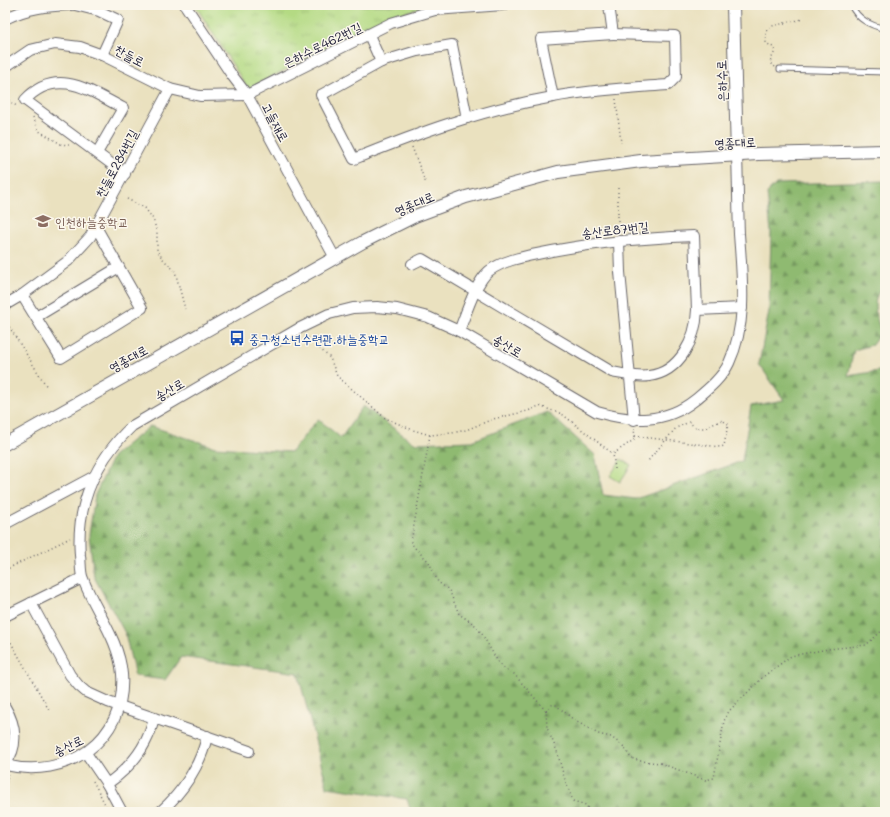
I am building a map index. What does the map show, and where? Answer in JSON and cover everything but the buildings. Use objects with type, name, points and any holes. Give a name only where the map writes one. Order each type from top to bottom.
[{"type":"street","points":[[5,19],[21,11],[46,6],[71,5]]},
{"type":"street","points":[[75,5],[99,11],[118,20],[102,55]]},
{"type":"street","name":"고들재로","points":[[185,5],[231,74],[247,95],[335,258]]},
{"type":"street","name":"은하수로462번길","points":[[247,95],[391,23],[435,10],[503,5]]},
{"type":"street","points":[[610,5],[613,34]]},
{"type":"street","name":"은하수로","points":[[733,5],[737,155]]},
{"type":"street","points":[[467,118],[452,45],[417,51],[382,62],[321,95],[354,159],[408,137],[467,118],[553,97],[615,89],[668,85],[676,77],[675,36],[613,34],[541,39],[553,97]]},
{"type":"street","points":[[369,35],[382,62]]},
{"type":"street","name":"찬들로","points":[[5,65],[30,50],[55,44],[80,46],[102,55],[170,89],[200,96],[247,95]]},
{"type":"street","points":[[97,153],[123,108],[83,87],[71,83],[46,84],[34,90],[25,100],[125,174]]},
{"type":"street","name":"찬들로284번길","points":[[5,305],[22,295],[68,261],[90,236],[170,89]]},
{"type":"street","name":"영종대로","points":[[5,444],[363,242],[415,216],[466,197],[558,172],[641,161],[737,155],[885,151]]},
{"type":"street","name":"송산로","points":[[6,768],[37,769],[66,762],[86,753],[106,733],[120,706],[122,674],[120,660],[114,642],[82,578],[79,530],[86,494],[93,477],[116,441],[132,426],[298,329],[329,314],[353,308],[397,308],[428,317],[459,331],[586,407],[597,412],[634,423],[654,419],[681,409],[702,395],[717,379],[729,363],[737,342],[742,308],[737,155]]},
{"type":"street","points":[[22,295],[61,358],[142,308],[96,227]]},
{"type":"street","name":"송산로87번길","points":[[459,331],[476,291],[488,272],[498,265],[524,257],[619,238],[694,236],[697,310]]},
{"type":"street","points":[[619,238],[620,272],[634,423]]},
{"type":"street","points":[[412,264],[422,259],[612,372],[630,375],[648,376],[667,371],[681,357],[689,343],[696,326],[697,310],[742,308]]},
{"type":"street","points":[[36,317],[119,267]]},
{"type":"street","name":"송산로","points":[[5,524],[93,477]]},
{"type":"street","points":[[5,616],[82,578]]},
{"type":"street","points":[[31,603],[70,675],[79,686],[95,697],[249,751]]},
{"type":"street","points":[[5,707],[14,725],[14,746],[6,768]]},
{"type":"street","points":[[107,784],[127,769],[138,755],[149,734],[154,718]]},
{"type":"street","points":[[160,812],[172,801],[192,774],[205,747],[207,736]]},
{"type":"street","points":[[86,753],[107,784],[122,812]]},
{"type":"lane","points":[[851,5],[866,23],[885,30]]},
{"type":"lane","points":[[780,69],[885,72]]},
{"type":"path","points":[[780,69],[772,65],[770,62],[775,51],[773,47],[766,43],[766,31],[772,26],[803,19]]},
{"type":"path","points":[[615,89],[620,143]]},
{"type":"path","points":[[5,98],[22,110]]},
{"type":"path","points":[[28,114],[33,117],[39,131],[61,144],[72,145]]},
{"type":"path","points":[[408,137],[426,184]]},
{"type":"path","points":[[618,188],[619,238]]},
{"type":"path","points":[[127,199],[145,208],[153,219],[158,232],[157,250],[162,258],[175,271],[184,308]]},
{"type":"path","points":[[5,320],[47,387]]},
{"type":"path","points":[[302,332],[330,358],[337,376],[385,418],[413,430],[430,434],[452,433],[466,430],[493,419],[528,411],[539,406],[562,414],[613,454],[615,469]]},
{"type":"path","points":[[635,436],[666,440],[720,448],[724,446],[728,424],[722,420],[705,428],[696,428],[689,422],[676,428],[666,440],[647,462]]},
{"type":"path","points":[[613,454],[635,439],[634,423]]},
{"type":"path","points":[[430,434],[411,542],[429,562],[438,582],[449,590],[459,614],[474,624],[482,634],[498,662],[505,669],[514,674],[546,711],[547,728],[557,751],[564,777],[573,801],[586,805],[590,812]]},
{"type":"path","points":[[5,570],[73,536]]},
{"type":"path","points":[[546,711],[552,705],[556,705],[574,720],[598,734],[611,737],[623,746],[631,758],[641,761],[660,763],[705,780],[714,778],[724,721],[729,711],[764,676],[791,656],[828,649],[866,645],[885,628]]},
{"type":"path","points":[[5,632],[49,710]]},
{"type":"path","points":[[5,790],[6,768]]},
{"type":"path","points":[[91,778],[109,812]]},
{"type":"green space","points":[[195,5],[430,5],[386,18],[248,89]]},
{"type":"green space","points":[[885,181],[885,282],[877,295],[875,306],[881,332],[872,345],[854,350],[848,376],[885,370],[885,812],[411,812],[407,799],[327,787],[298,673],[181,657],[165,680],[135,676],[125,633],[94,577],[89,535],[95,495],[113,456],[150,426],[215,447],[291,452],[318,419],[341,438],[363,406],[414,443],[472,441],[547,412],[595,455],[603,495],[636,499],[742,461],[751,406],[784,400],[759,364],[769,311],[771,232],[767,193],[776,184]]},
{"type":"green space","points":[[621,459],[631,465],[620,482],[610,476]]},
{"type":"place","name":"인천하늘중학교","points":[[43,221]]},
{"type":"place","name":"중구청소년수련관.하늘중학교","points":[[237,338]]}]
